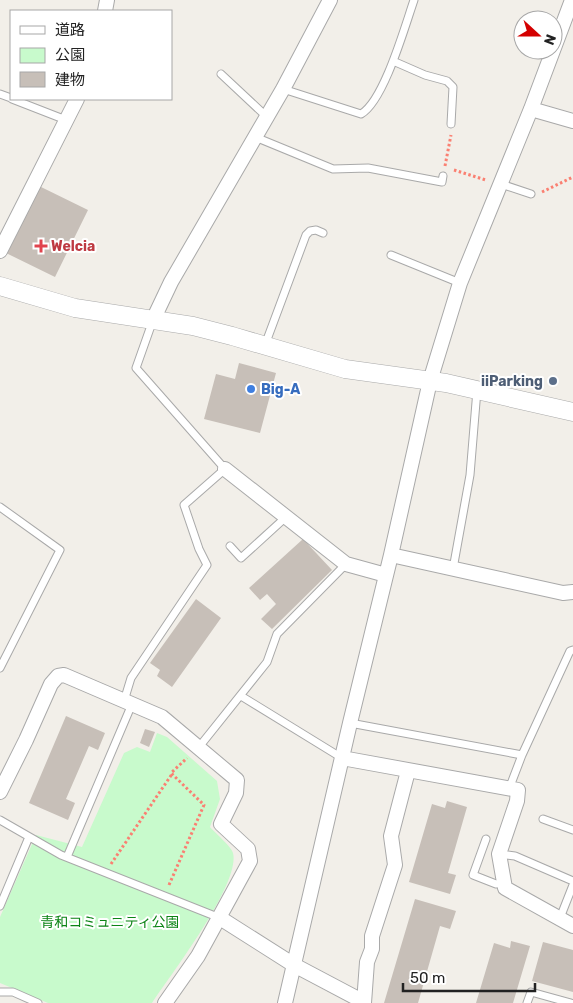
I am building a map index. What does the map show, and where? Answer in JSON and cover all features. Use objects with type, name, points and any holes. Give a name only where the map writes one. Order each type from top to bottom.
[{"type":"street","points":[[153,320],[171,282],[283,89],[330,0]]},
{"type":"street","points":[[286,1003],[430,381],[460,283],[531,109],[572,0]]},
{"type":"street","points":[[0,251],[76,100]]},
{"type":"street","points":[[531,109],[573,120]]},
{"type":"street","points":[[0,286],[76,308],[193,326],[345,369],[477,389],[573,412]]},
{"type":"street","points":[[225,470],[346,564],[386,575]]},
{"type":"street","points":[[391,555],[563,592],[573,592]]},
{"type":"street","points":[[0,792],[51,684],[58,676],[64,675],[162,717],[237,780],[236,793],[221,824],[248,849],[250,861],[198,956],[165,1003]]},
{"type":"street","points":[[342,758],[518,790],[517,801],[499,854],[505,888],[573,926]]},
{"type":"street","points":[[220,918],[294,965],[364,1002],[367,962],[372,949],[372,936],[395,864],[391,836],[408,771]]},
{"type":"lane","points":[[283,89],[361,114],[369,109],[393,62],[414,0]]},
{"type":"lane","points":[[393,62],[447,81],[453,87],[451,124]]},
{"type":"lane","points":[[221,74],[267,117]]},
{"type":"lane","points":[[15,100],[66,120]]},
{"type":"lane","points":[[255,137],[333,169],[368,168],[442,182],[443,176]]},
{"type":"lane","points":[[501,184],[531,194]]},
{"type":"lane","points":[[265,345],[306,236],[310,231],[316,230],[323,233]]},
{"type":"lane","points":[[391,255],[460,283]]},
{"type":"lane","points":[[67,858],[128,702],[132,678],[207,565],[199,549],[184,504],[225,470],[136,368],[153,320]]},
{"type":"lane","points":[[453,569],[470,475],[477,389]]},
{"type":"lane","points":[[0,507],[60,550],[0,668]]},
{"type":"lane","points":[[230,546],[241,558],[286,517]]},
{"type":"lane","points":[[199,748],[267,662],[277,634],[346,564]]},
{"type":"lane","points":[[509,788],[570,650],[573,650]]},
{"type":"lane","points":[[241,696],[342,758]]},
{"type":"lane","points":[[350,723],[522,755]]},
{"type":"lane","points":[[543,818],[573,830]]},
{"type":"lane","points":[[0,820],[67,858],[220,918]]},
{"type":"lane","points":[[0,906],[29,837]]},
{"type":"lane","points":[[486,839],[473,875],[496,884],[504,883]]},
{"type":"lane","points":[[499,854],[515,856],[573,881]]},
{"type":"lane","points":[[560,918],[573,885]]},
{"type":"lane","points":[[0,992],[13,992],[38,1003]]},
{"type":"lane","points":[[527,1003],[531,992],[572,1003]]},
{"type":"path","points":[[451,124],[453,126],[445,168],[501,184]]},
{"type":"path","points":[[531,194],[536,194],[573,177]]},
{"type":"path","points":[[105,872],[173,771],[199,748]]},
{"type":"path","points":[[164,896],[204,805],[171,773],[173,771]]},
{"type":"green space","name":"青和コミュニティ公園","points":[[157,733],[167,737],[217,781],[220,799],[210,827],[233,853],[233,867],[216,907],[188,952],[152,1003],[48,1003],[0,983],[0,917],[36,835],[82,847],[124,753],[137,747],[150,752]]},
{"type":"building","points":[[39,186],[88,210],[55,277],[6,253]]},
{"type":"building","points":[[239,363],[276,373],[260,433],[204,419],[216,374],[235,379]]},
{"type":"building","points":[[303,539],[332,570],[272,629],[261,619],[276,604],[267,594],[260,600],[249,588]]},
{"type":"building","points":[[196,599],[221,618],[172,687],[157,676],[160,670],[150,663]]},
{"type":"building","points":[[66,716],[105,733],[98,750],[89,746],[66,799],[75,803],[68,820],[29,803]]},
{"type":"building","points":[[145,729],[155,732],[149,747],[140,743]]},
{"type":"building","points":[[447,801],[467,807],[448,873],[456,875],[450,894],[409,882],[432,804],[445,808]]},
{"type":"building","points":[[415,899],[456,911],[450,929],[440,926],[418,1003],[384,1003]]},
{"type":"building","points":[[511,941],[530,946],[513,1003],[476,1003],[494,943],[510,948]]},
{"type":"building","points":[[543,942],[573,950],[573,992],[532,981]]},
{"type":"place","name":"Welcia","points":[[41,246]]},
{"type":"place","name":"iiParking","points":[[553,381]]},
{"type":"place","name":"Big-A","points":[[251,389]]}]
